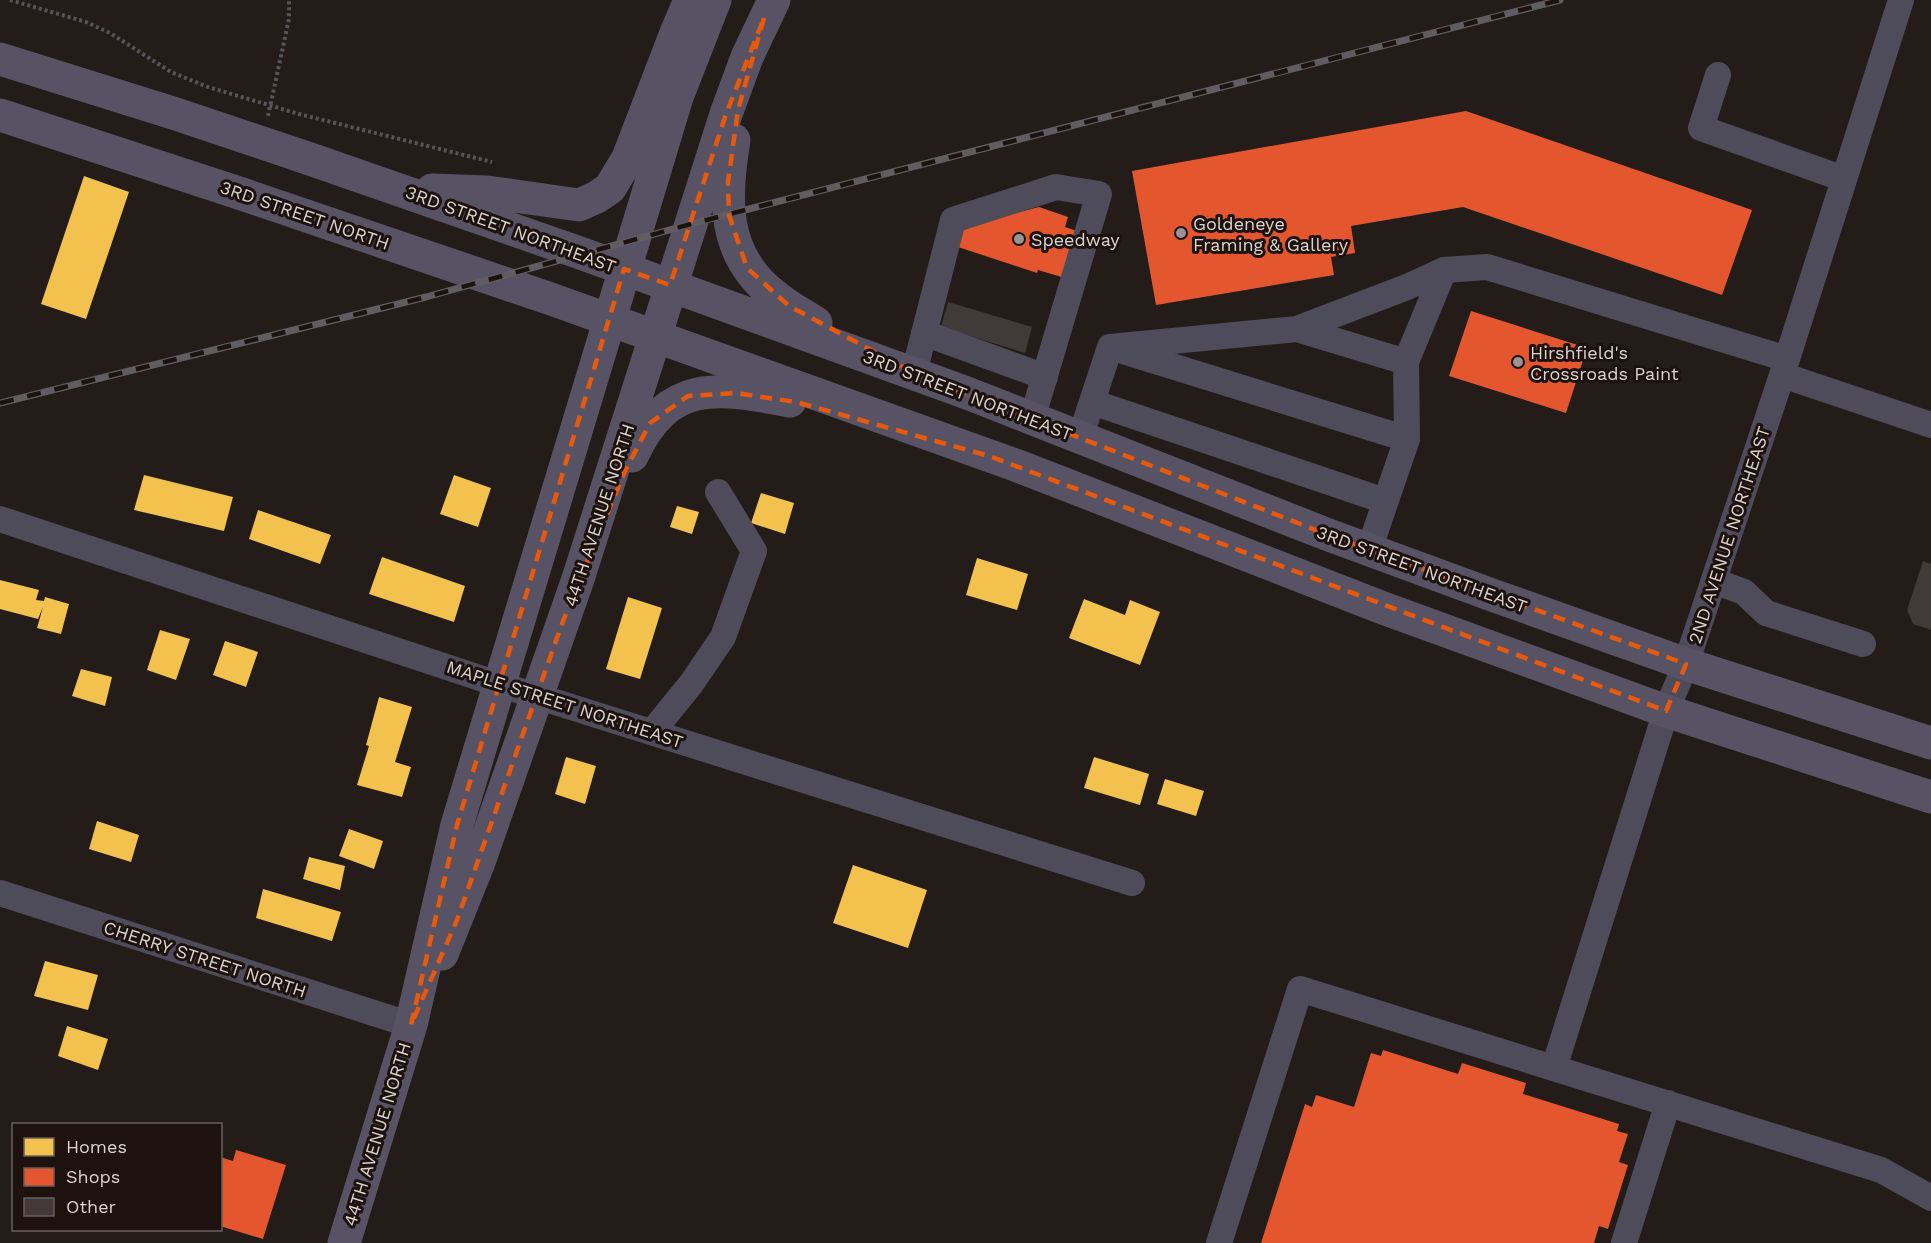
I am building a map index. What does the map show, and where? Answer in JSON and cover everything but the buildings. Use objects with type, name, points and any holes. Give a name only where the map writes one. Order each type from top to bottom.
[{"type":"main road","points":[[398,189],[487,192],[579,205],[597,197],[610,188],[628,158],[690,0]]},
{"type":"main road","name":"44TH AVENUE NORTH","points":[[344,1243],[411,1025],[457,825],[677,97],[715,0]]},
{"type":"main road","points":[[769,9],[740,101],[728,182],[731,231],[741,258],[761,284],[789,306],[848,341],[914,374]]},
{"type":"main road","name":"44TH AVENUE NORTH","points":[[411,1025],[465,901],[538,696],[633,409],[670,285],[726,114],[747,57],[769,9]]},
{"type":"main road","name":"3RD STREET NORTHEAST","points":[[0,59],[176,114],[670,285],[914,374],[1369,550],[1686,664],[1931,743]]},
{"type":"main road","name":"3RD STREET NORTH","points":[[0,115],[254,198],[610,320]]},
{"type":"main road","points":[[610,320],[989,456],[1383,608],[1666,711],[1931,797]]},
{"type":"main road","points":[[563,621],[625,471],[643,434],[658,415],[674,402],[688,396],[700,393],[735,393],[796,402],[989,456]]},
{"type":"street","name":"2ND AVENUE NORTHEAST","points":[[1554,1068],[1666,711],[1686,664],[1785,367],[1901,0]]},
{"type":"street","points":[[1718,75],[1701,128],[1845,178]]},
{"type":"street","points":[[914,374],[953,220],[1056,187],[1099,194],[1032,419]]},
{"type":"street","points":[[1110,347],[1297,329],[1407,287],[1444,270],[1487,267],[1785,367],[1931,424]]},
{"type":"street","points":[[1369,550],[1407,439],[1406,362],[1444,270]]},
{"type":"street","points":[[1297,329],[1406,362]]},
{"type":"street","points":[[924,333],[1045,377]]},
{"type":"street","points":[[1080,438],[1110,347]]},
{"type":"street","points":[[1110,347],[1407,439]]},
{"type":"street","points":[[1092,402],[1385,501]]},
{"type":"street","points":[[652,732],[691,684],[723,637],[754,551],[718,492]]},
{"type":"street","name":"MAPLE STREET NORTHEAST","points":[[0,519],[501,685],[1132,883]]},
{"type":"street","points":[[1714,581],[1744,592],[1766,613],[1863,645]]},
{"type":"street","name":"CHERRY STREET NORTH","points":[[0,893],[411,1025]]},
{"type":"street","points":[[1219,1243],[1300,989],[1881,1170],[1931,1198]]},
{"type":"street","points":[[1624,1243],[1668,1103]]},
{"type":"path","points":[[10,0],[86,22],[110,33],[171,72],[208,87],[299,114],[503,164]]},
{"type":"path","points":[[260,143],[271,105],[289,19],[289,0]]},
{"type":"highlighted area","points":[[764,18],[738,110],[728,182],[729,215],[747,268],[789,306],[914,373],[1326,534],[1686,664],[1666,711],[989,456],[796,402],[735,393],[688,396],[650,423],[625,471],[563,621],[457,920],[411,1025],[457,825],[624,269],[670,285],[726,114]]},
{"type":"railway","points":[[0,403],[426,297],[691,224],[1560,0]]},
{"type":"place","name":"Goldeneye Framing & Gallery","points":[[1181,233]]},
{"type":"place","name":"Speedway","points":[[1019,239]]},
{"type":"place","name":"Hirshfield's Crossroads Paint","points":[[1518,362]]}]
